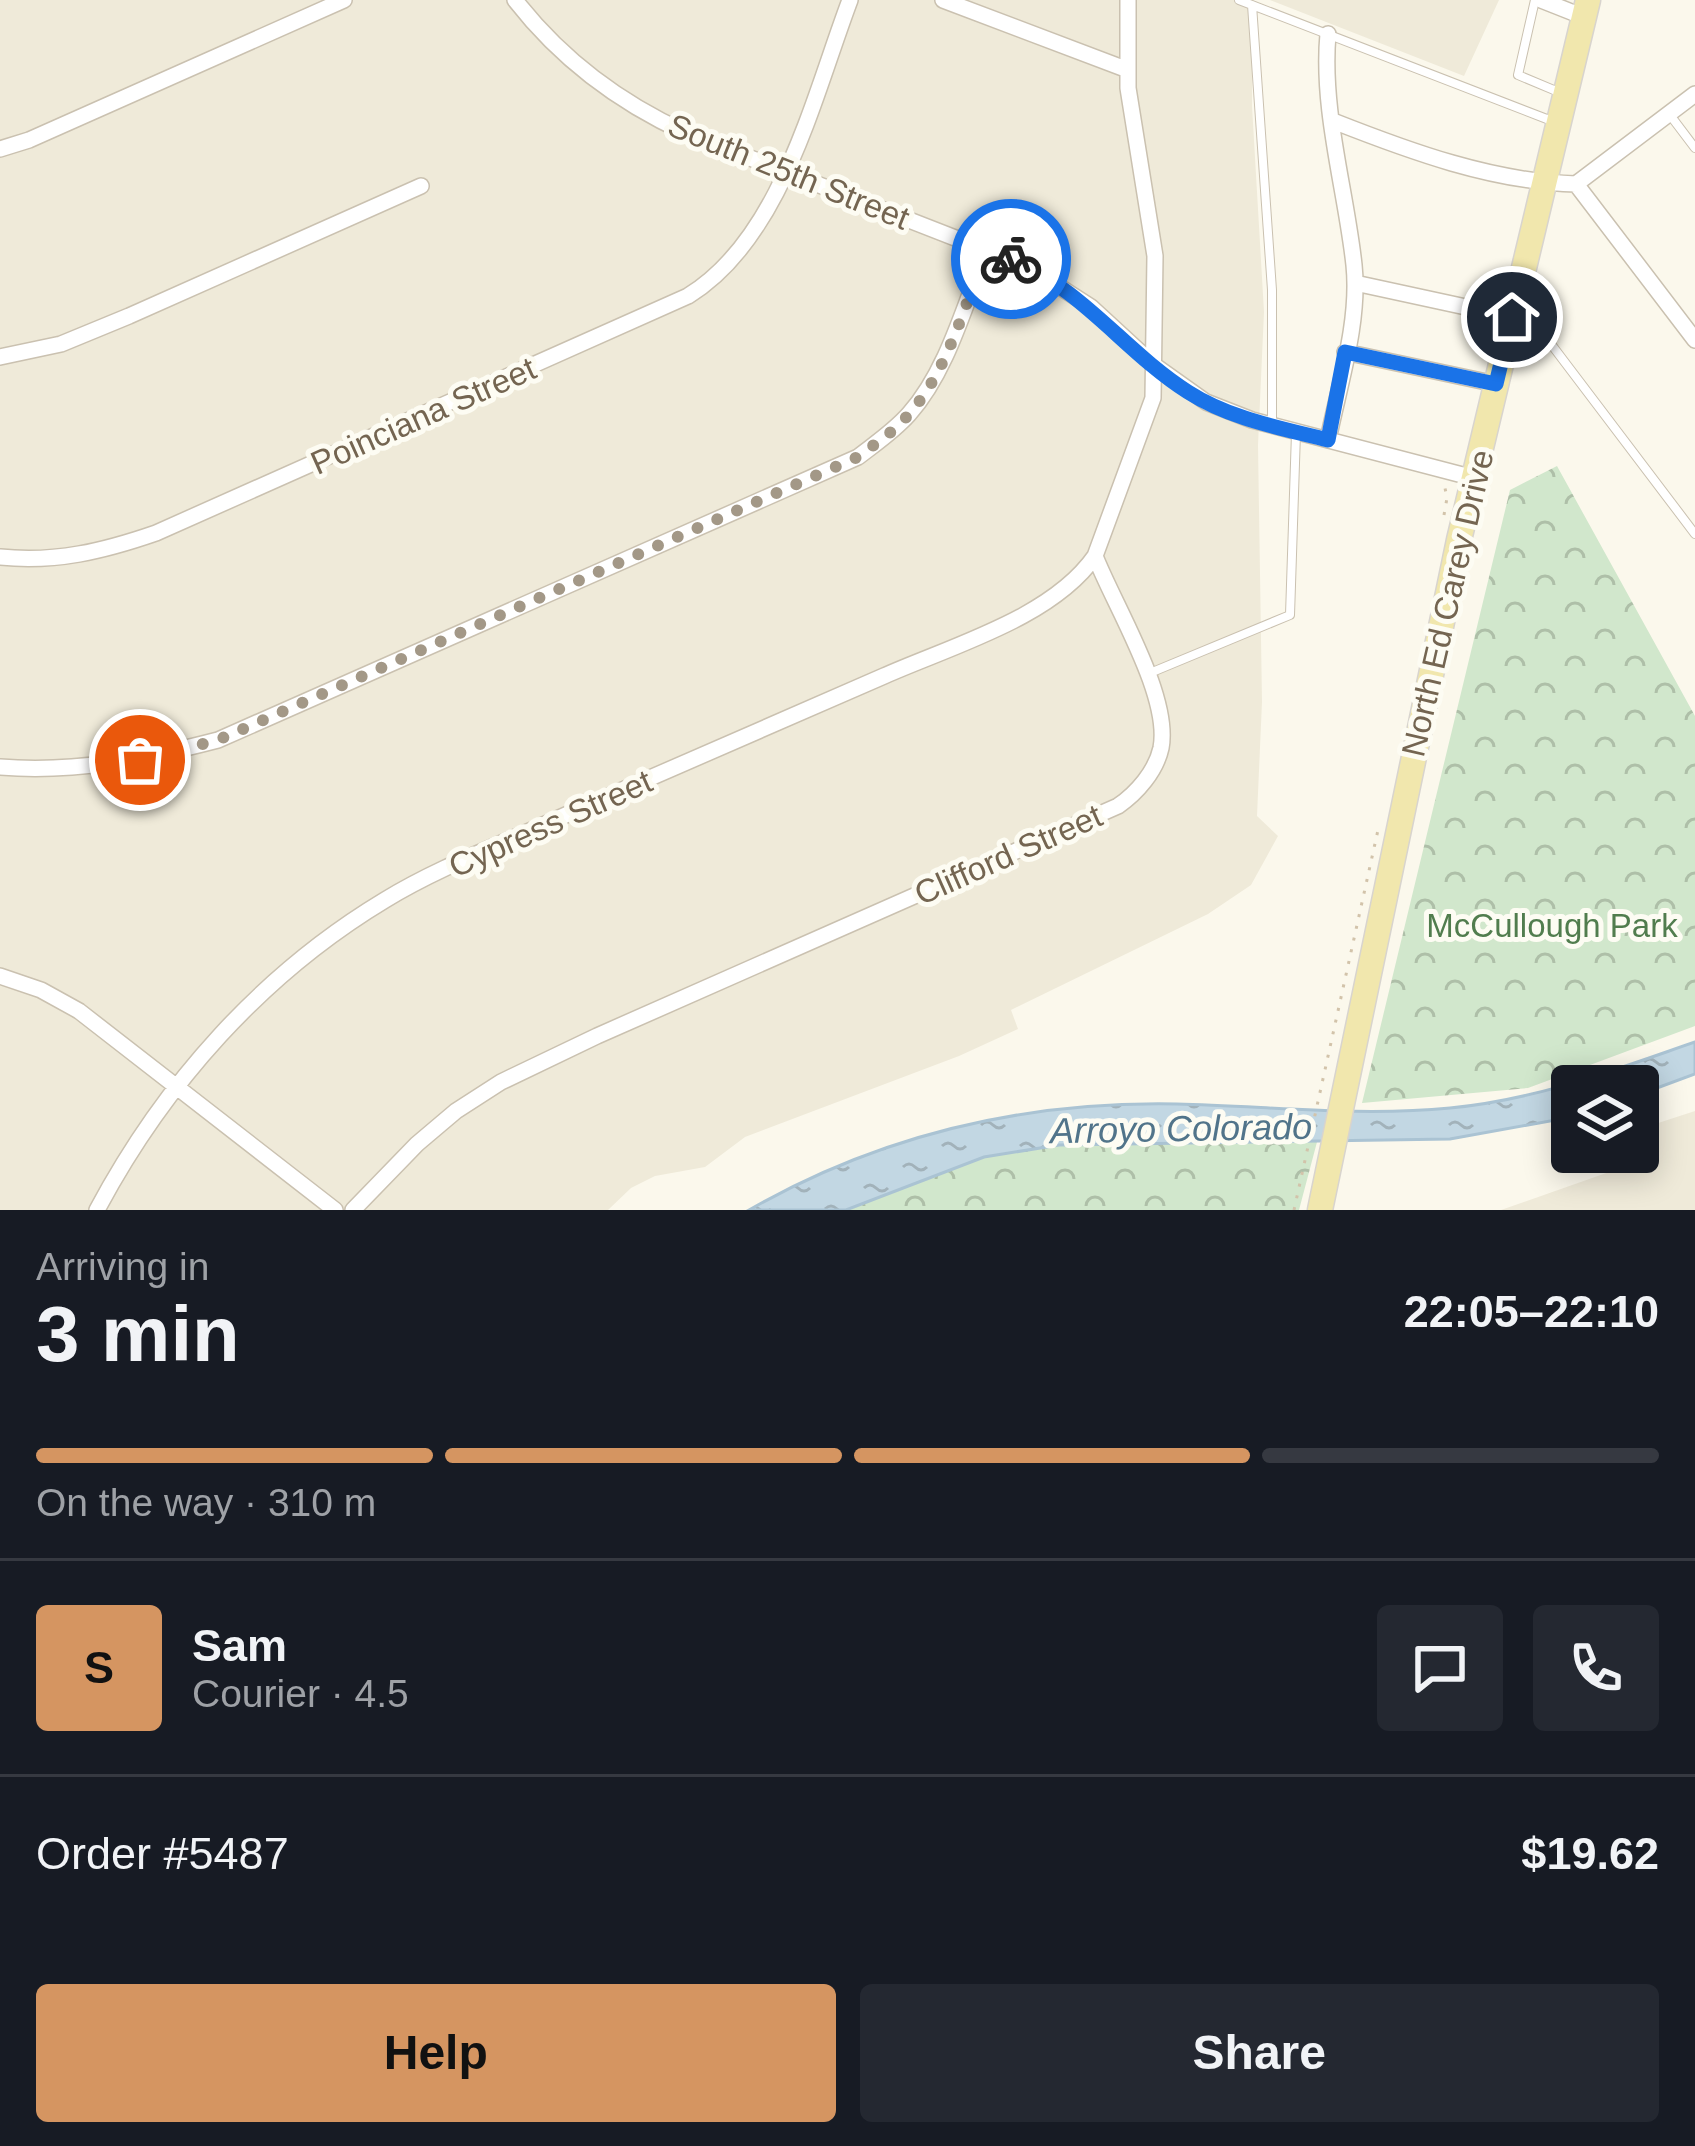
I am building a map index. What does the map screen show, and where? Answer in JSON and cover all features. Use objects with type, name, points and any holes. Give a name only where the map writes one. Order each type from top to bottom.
[{"type":"main road","name":"North Ed Carey Drive","points":[[1320,1210],[1414,744],[1586,8]]},
{"type":"street","points":[[0,149],[344,0]]},
{"type":"street","name":"South 25th Street","points":[[515,0],[565,55],[634,107],[686,133],[1027,266],[1071,292],[1154,365],[1206,402],[1272,426],[1474,478]]},
{"type":"street","name":"Poinciana Street","points":[[0,557],[58,559],[106,551],[156,533],[688,296],[740,254],[775,196],[850,0]]},
{"type":"street","points":[[943,0],[1128,70]]},
{"type":"street","points":[[1095,556],[1151,412],[1154,365],[1151,218],[1128,70],[1128,0]]},
{"type":"street","points":[[1538,0],[1586,8]]},
{"type":"street","points":[[1328,34],[1333,121],[1354,283],[1328,440]]},
{"type":"street","points":[[1333,121],[1430,154],[1545,183],[1576,184],[1695,94]]},
{"type":"street","points":[[1576,184],[1695,340]]},
{"type":"street","points":[[0,357],[61,344],[421,185]]},
{"type":"street","points":[[0,766],[82,767],[140,760],[218,740],[858,457],[896,428],[924,394],[948,348],[987,249]]},
{"type":"street","points":[[1354,283],[1512,317]]},
{"type":"street","points":[[1345,352],[1496,384]]},
{"type":"street","name":"Clifford Street","points":[[353,1210],[417,1144],[501,1082],[1118,806],[1143,782],[1160,752],[1160,717],[1095,556]]},
{"type":"street","name":"Cypress Street","points":[[97,1210],[124,1159],[175,1087],[223,1031],[279,978],[385,900],[591,803],[999,625],[1065,591],[1095,556]]},
{"type":"street","points":[[0,976],[41,990],[79,1011],[334,1210]]},
{"type":"lane","points":[[1239,0],[1559,124]]},
{"type":"lane","points":[[1538,0],[1518,75],[1566,94]]},
{"type":"lane","points":[[1252,5],[1272,290],[1272,426]]},
{"type":"lane","points":[[1669,113],[1695,148]]},
{"type":"lane","points":[[1512,317],[1551,344],[1695,534]]},
{"type":"lane","points":[[1146,674],[1290,615],[1296,432]]},
{"type":"path","points":[[1294,1210],[1382,813]]},
{"type":"shaded area","points":[[0,0],[1252,0],[1252,106],[1264,312],[1258,445],[1262,702],[1257,816],[1278,836],[1251,885],[1208,914],[1011,1010],[1018,1029],[745,1137],[705,1167],[655,1176],[631,1188],[608,1210],[0,1210]]},
{"type":"shaded area","points":[[1270,0],[1499,0],[1464,76]]},
{"type":"shaded area","points":[[1695,1111],[1695,1210],[1501,1210],[1606,1173],[1659,1173],[1659,1123]]},
{"type":"green space","name":"McCullough Park","points":[[1557,466],[1695,716],[1695,1026],[1590,1065],[1551,1065],[1551,1079],[1528,1088],[1362,1103],[1510,490]]},
{"type":"green space","points":[[1317,1142],[1299,1210],[846,1210],[984,1157],[1059,1145]]},
{"type":"water","name":"Arroyo Colorado","points":[[1695,1042],[1695,1074],[1659,1087],[1659,1065],[1628,1065]]},
{"type":"water","name":"Arroyo Colorado","points":[[1551,1089],[1551,1121],[1450,1139],[1059,1145],[984,1157],[846,1210],[749,1210],[851,1161],[903,1142],[1010,1116],[1177,1104],[1416,1110],[1482,1104]]},
{"type":"way so far","points":[[140,760],[218,740],[858,457],[896,428],[924,394],[948,348],[987,249],[1011,259]]},
{"type":"route","points":[[1011,259],[1071,292],[1184,390],[1252,420],[1328,440],[1345,352],[1496,384],[1512,317]]}]
